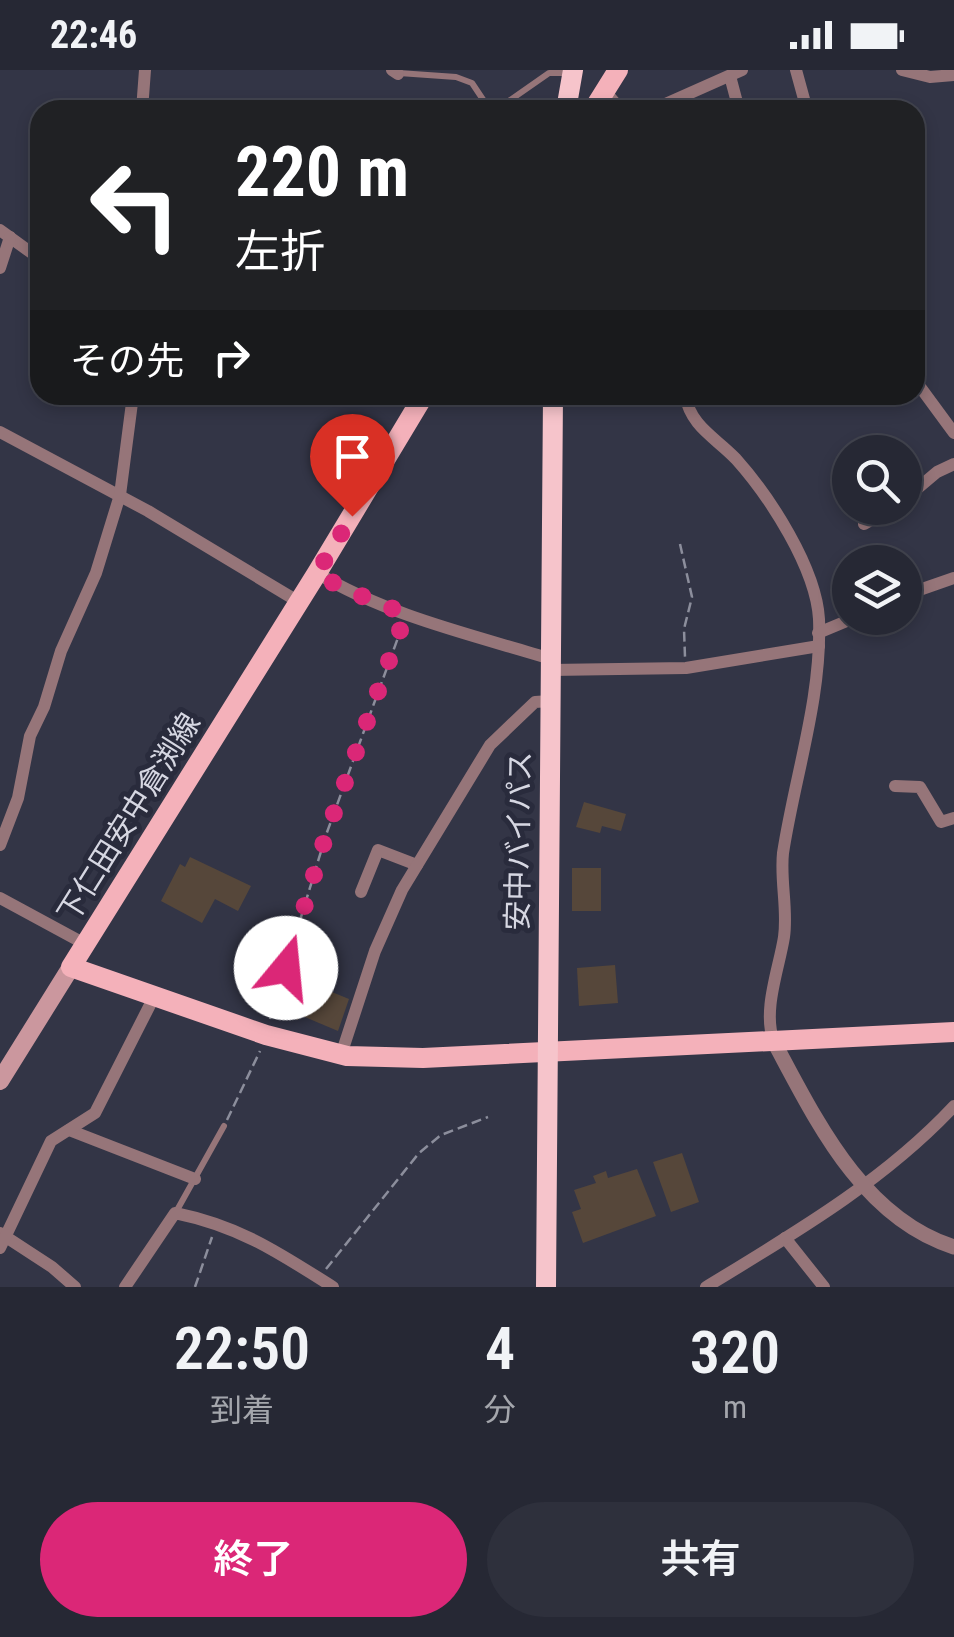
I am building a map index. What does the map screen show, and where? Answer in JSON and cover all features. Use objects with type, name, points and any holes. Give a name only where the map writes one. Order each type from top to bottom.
[{"type":"highway","points":[[568,100],[572,72]]},
{"type":"highway","name":"安中バイパス","points":[[546,1287],[553,405]]},
{"type":"main road","points":[[601,100],[618,70]]},
{"type":"main road","name":"下仁田安中倉渕線","points":[[418,405],[71,967],[266,1036],[341,1055],[423,1058],[954,1032]]},
{"type":"main road","points":[[0,1082],[71,967]]},
{"type":"street","points":[[142,100],[144,70]]},
{"type":"street","points":[[796,70],[805,100]]},
{"type":"street","points":[[902,70],[930,76],[954,74]]},
{"type":"street","points":[[674,100],[737,72],[739,100]]},
{"type":"street","points":[[606,92],[613,100]]},
{"type":"street","points":[[0,268],[5,234],[30,251]]},
{"type":"street","points":[[925,394],[954,433]]},
{"type":"street","points":[[0,845],[18,798],[30,736],[96,572],[120,495],[132,405]]},
{"type":"street","points":[[687,405],[701,428],[735,458],[798,549],[816,593],[817,678],[783,858],[785,922],[769,1022],[774,1042],[840,1158],[899,1219],[954,1247]]},
{"type":"street","points":[[1,435],[120,495],[299,602]]},
{"type":"street","points":[[922,485],[936,472],[954,464]]},
{"type":"street","points":[[317,573],[342,588],[406,614],[551,664],[686,668],[818,640],[832,631]]},
{"type":"street","points":[[922,589],[954,578]]},
{"type":"street","points":[[341,1055],[375,951],[402,890],[490,745],[535,702],[550,701]]},
{"type":"street","points":[[895,786],[920,787],[941,822],[954,818]]},
{"type":"street","points":[[360,892],[378,850],[417,865]]},
{"type":"street","points":[[0,898],[85,944]]},
{"type":"street","points":[[76,1287],[52,1267],[2,1239],[52,1141],[95,1113],[156,995]]},
{"type":"street","points":[[707,1287],[865,1185],[909,1150],[954,1106]]},
{"type":"street","points":[[69,1130],[195,1179]]},
{"type":"street","points":[[125,1287],[175,1213],[217,1222],[267,1245],[333,1287]]},
{"type":"street","points":[[785,1238],[824,1287]]},
{"type":"lane","points":[[397,71],[456,76],[472,83],[485,100]]},
{"type":"lane","points":[[508,100],[549,73],[572,72]]},
{"type":"lane","points":[[175,1213],[224,1126]]},
{"type":"path","points":[[680,544],[692,598],[684,629],[686,668]]},
{"type":"path","points":[[224,1126],[266,1036],[326,835],[406,614]]},
{"type":"path","points":[[319,1278],[419,1153],[441,1136],[488,1117]]},
{"type":"path","points":[[195,1287],[217,1222]]},
{"type":"building","points":[[584,802],[626,814],[621,831],[602,826],[600,833],[576,827]]},
{"type":"building","points":[[190,857],[251,886],[238,911],[215,899],[202,923],[161,901],[180,864],[185,867]]},
{"type":"building","points":[[572,868],[601,868],[601,911],[572,911]]},
{"type":"building","points":[[615,965],[618,1003],[579,1006],[577,968]]},
{"type":"building","points":[[298,978],[349,999],[338,1031],[300,1015],[298,1020],[283,1013]]},
{"type":"building","points":[[682,1153],[699,1202],[671,1212],[653,1162]]},
{"type":"building","points":[[637,1169],[656,1216],[583,1243],[572,1212],[581,1209],[574,1190],[596,1183],[593,1176],[606,1171],[608,1178]]},
{"type":"route","points":[[286,968],[326,835],[406,614],[342,588],[317,573],[352,516]]}]
